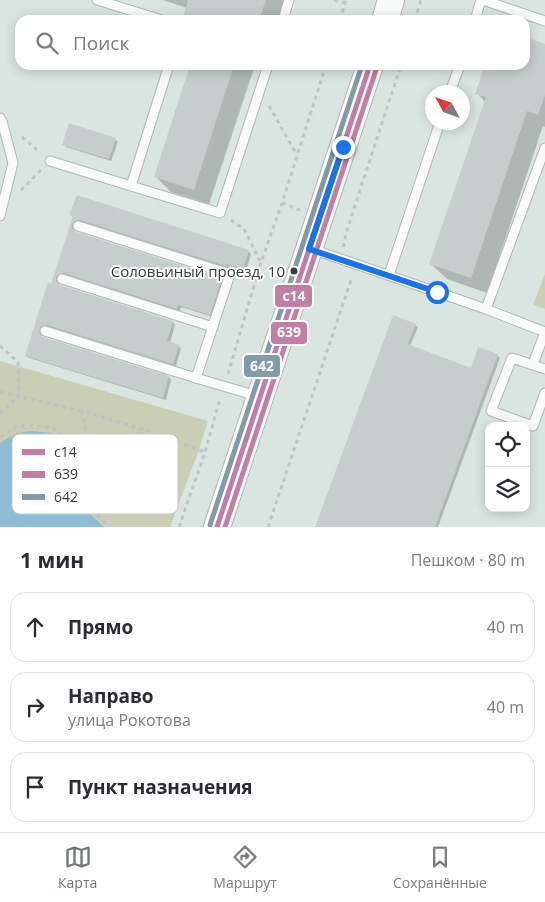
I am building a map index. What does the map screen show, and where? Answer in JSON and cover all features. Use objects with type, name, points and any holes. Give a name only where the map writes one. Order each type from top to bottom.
[{"type":"street","points":[[386,15],[391,0]]},
{"type":"street","points":[[217,527],[368,70]]},
{"type":"lane","points":[[97,0],[146,15]]},
{"type":"lane","points":[[285,15],[290,0]]},
{"type":"lane","points":[[477,15],[482,0],[527,15]]},
{"type":"lane","points":[[530,16],[545,21]]},
{"type":"lane","points":[[131,186],[168,70]]},
{"type":"lane","points":[[50,161],[220,213],[266,70]]},
{"type":"lane","points":[[453,85],[458,70]]},
{"type":"lane","points":[[0,118],[13,164],[0,216]]},
{"type":"lane","points":[[389,276],[437,130]]},
{"type":"lane","points":[[486,309],[545,148]]},
{"type":"lane","points":[[78,226],[230,274],[196,378]]},
{"type":"lane","points":[[309,249],[486,309],[545,332],[533,364]]},
{"type":"lane","points":[[62,279],[213,327]]},
{"type":"lane","points":[[45,331],[260,397]]},
{"type":"lane","points":[[545,369],[512,358],[490,411],[533,426],[545,393]]},
{"type":"path","points":[[334,0],[346,2],[342,15]]},
{"type":"path","points":[[417,15],[422,0]]},
{"type":"path","points":[[179,527],[205,452],[261,262],[324,70]]},
{"type":"path","points":[[268,527],[352,277],[340,258],[347,230],[398,70]]},
{"type":"path","points":[[260,90],[297,155]]},
{"type":"path","points":[[220,213],[244,229],[261,262]]},
{"type":"path","points":[[0,346],[18,362],[19,396],[0,413]]},
{"type":"path","points":[[0,392],[82,411],[156,434]]},
{"type":"path","points":[[82,411],[87,434]]},
{"type":"path","points":[[0,437],[16,427],[30,425],[53,428],[61,434]]},
{"type":"path","points":[[138,434],[145,430]]},
{"type":"path","points":[[178,442],[205,452]]},
{"type":"path","points":[[96,514],[110,527]]},
{"type":"green space","points":[[545,274],[545,309],[533,305]]},
{"type":"green space","points":[[0,361],[208,421],[178,506],[178,434],[12,434],[12,514],[175,514],[170,527],[0,527]]},
{"type":"water","points":[[31,431],[53,434],[15,434]]},
{"type":"water","points":[[12,436],[12,514],[91,514],[104,527],[0,527],[0,443]]},
{"type":"building","points":[[188,0],[266,0],[261,15],[184,15]]},
{"type":"building","points":[[530,39],[545,44],[545,95],[538,115],[527,111],[471,278],[429,264],[486,97],[475,94],[483,70],[530,70]]},
{"type":"building","points":[[188,70],[232,70],[194,190],[154,177]]},
{"type":"building","points":[[69,123],[116,138],[109,159],[62,145]]},
{"type":"building","points":[[77,195],[249,250],[243,269],[227,264],[226,266],[80,220],[76,220],[72,224],[72,228],[76,232],[222,278],[210,315],[178,305],[177,309],[64,273],[60,273],[56,277],[56,281],[60,285],[173,321],[167,341],[179,345],[173,364],[47,325],[41,326],[39,330],[40,335],[43,337],[169,376],[163,398],[25,356],[48,282],[51,284],[73,216],[69,215]]},
{"type":"building","points":[[393,315],[416,324],[408,344],[471,368],[478,347],[498,354],[435,527],[315,527]]},
{"type":"transit line","name":"642","points":[[210,525],[360,70]]},
{"type":"transit line","name":"с14","points":[[217,527],[368,70]]},
{"type":"transit line","name":"639","points":[[225,527],[376,70]]},
{"type":"place","name":"Соловьиный проезд, 10","points":[[294,271]]},
{"type":"route","points":[[343,147],[309,249],[437,292]]}]
